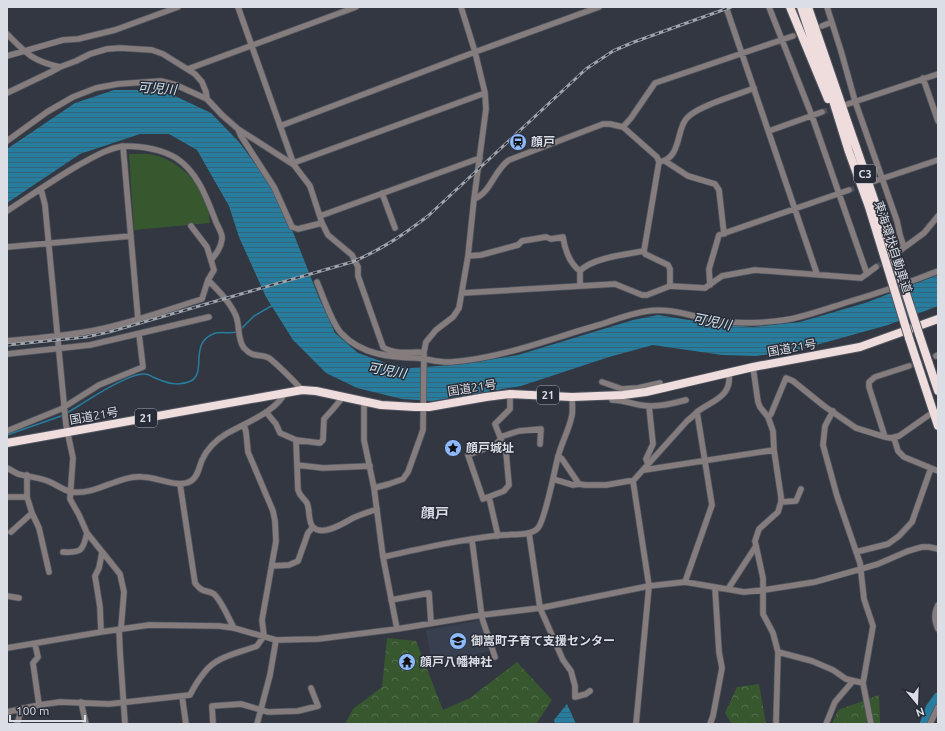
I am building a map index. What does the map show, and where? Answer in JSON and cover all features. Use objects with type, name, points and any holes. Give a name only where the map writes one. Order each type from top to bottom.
[{"type":"highway","points":[[790,7],[849,152]]},
{"type":"highway","name":"東海環状自動車道","points":[[801,7],[815,49],[828,80],[849,152],[938,426]]},
{"type":"highway","name":"東海環状自動車道","points":[[809,7],[938,391]]},
{"type":"highway","name":"国道21号","points":[[7,443],[302,390],[316,390],[364,402],[397,407],[510,394],[572,397],[611,396],[622,392],[646,392],[729,372],[860,347],[938,319]]},
{"type":"street","points":[[7,56],[63,40],[78,39],[115,30],[178,7]]},
{"type":"street","points":[[238,7],[294,165],[310,186],[322,223],[328,234],[352,255],[358,267],[358,276],[383,346],[395,352],[424,352]]},
{"type":"street","points":[[188,69],[356,7]]},
{"type":"street","points":[[374,488],[403,479],[408,472],[423,430],[424,352],[426,342],[436,330],[453,317],[458,308],[462,293],[486,109],[485,93],[475,52],[461,7]]},
{"type":"street","points":[[280,126],[599,7]]},
{"type":"street","points":[[726,7],[817,274]]},
{"type":"street","points":[[770,7],[812,116],[867,274]]},
{"type":"street","points":[[827,7],[855,101],[897,221],[904,247]]},
{"type":"street","points":[[822,26],[832,22]]},
{"type":"street","points":[[7,34],[27,54],[36,60],[60,67]]},
{"type":"street","points":[[623,127],[655,83],[793,36]]},
{"type":"street","points":[[7,93],[90,54],[107,49],[120,48],[152,50],[163,54],[188,69],[202,82],[207,99]]},
{"type":"street","points":[[845,105],[938,74]]},
{"type":"street","points":[[923,78],[938,121]]},
{"type":"street","points":[[7,141],[47,112],[73,97],[96,88],[118,84],[162,82],[176,85],[207,99],[238,129],[294,165]]},
{"type":"street","points":[[670,286],[670,269],[668,264],[645,254],[644,250],[662,162],[674,151],[685,119],[695,111],[754,88]]},
{"type":"street","points":[[294,165],[296,162],[485,93]]},
{"type":"street","points":[[769,131],[822,112]]},
{"type":"street","points":[[474,199],[480,197],[486,191],[504,163],[509,160],[603,124],[610,124],[623,127],[662,162],[688,176],[715,184],[719,190],[724,234]]},
{"type":"street","points":[[238,129],[274,187],[292,227],[298,229],[322,223]]},
{"type":"street","points":[[123,146],[138,319]]},
{"type":"street","points":[[7,211],[54,179],[92,157],[113,148],[123,146],[142,147],[160,151],[176,158],[190,170],[198,181],[207,199],[222,237],[219,250],[211,260]]},
{"type":"street","points":[[320,216],[480,158]]},
{"type":"street","points":[[872,182],[938,160]]},
{"type":"street","points":[[41,188],[45,205],[67,433],[73,458],[70,499],[87,534],[120,574],[123,585],[124,600],[120,628],[120,651],[125,724]]},
{"type":"street","points":[[710,285],[709,269],[719,235],[849,190]]},
{"type":"street","points":[[382,193],[396,228]]},
{"type":"street","points":[[898,252],[924,233],[938,216]]},
{"type":"street","points":[[7,341],[58,336],[97,330],[202,299],[208,280],[214,270],[207,247],[191,226]]},
{"type":"street","points":[[7,247],[131,236]]},
{"type":"street","points":[[468,256],[481,255],[518,245],[522,241],[546,237],[551,240],[563,237],[564,246],[570,260],[580,270],[580,285]]},
{"type":"street","points":[[580,270],[607,257],[644,250]]},
{"type":"street","points":[[462,293],[615,284],[642,295],[647,295],[670,286],[705,288],[722,276],[755,270],[861,278],[876,268]]},
{"type":"street","points":[[317,282],[337,328],[346,337],[367,350],[383,356],[424,358],[434,361],[449,362],[498,355],[523,349],[566,334],[650,311],[668,312],[728,322],[765,321],[798,317],[877,293],[938,271]]},
{"type":"street","points":[[208,280],[223,296],[235,315],[239,328],[240,342],[244,348],[252,355],[268,357],[302,390]]},
{"type":"street","points":[[7,354],[90,345],[209,317]]},
{"type":"street","points":[[7,431],[61,409],[99,385],[143,366],[139,334]]},
{"type":"street","points":[[885,437],[869,382],[875,377],[909,366]]},
{"type":"street","points":[[753,367],[758,402],[768,417],[773,431],[774,450],[780,486],[781,502],[778,512],[758,529],[755,541],[764,590],[762,600],[763,614],[773,633],[778,652],[776,724]]},
{"type":"street","points":[[553,479],[573,485],[606,485],[633,481],[697,412],[723,395],[728,388],[730,378],[729,372]]},
{"type":"street","points":[[768,417],[771,414],[786,378],[793,381],[832,412],[856,428],[869,433],[894,438],[929,415]]},
{"type":"street","points":[[602,382],[622,392],[660,383]]},
{"type":"street","points":[[7,468],[18,474],[49,481],[70,491],[91,491],[104,485],[137,477],[180,484],[186,483],[195,477],[202,459],[209,448],[217,440],[266,412],[283,398],[285,392]]},
{"type":"street","points":[[510,394],[510,409],[495,424],[500,438],[506,452],[509,485],[504,491],[483,499],[468,455],[495,445],[500,438],[519,431],[541,429],[540,444]]},
{"type":"street","points":[[266,412],[276,424],[280,433],[296,440],[320,443],[323,440],[324,418],[333,409],[341,396]]},
{"type":"street","points":[[611,396],[612,400],[625,400],[649,406],[660,406],[686,400]]},
{"type":"street","points":[[384,557],[429,546],[529,533],[534,531],[541,523],[558,456],[569,426],[572,414],[572,397]]},
{"type":"street","points":[[364,402],[364,440],[374,488],[391,600],[397,629]]},
{"type":"street","points":[[648,464],[646,459],[653,444],[649,406]]},
{"type":"street","points":[[685,582],[712,505],[697,412]]},
{"type":"street","points":[[832,412],[825,426],[823,445],[837,496],[861,570],[864,599],[873,626],[863,683],[871,724]]},
{"type":"street","points":[[7,712],[40,704],[60,702],[109,704],[190,694],[204,672],[211,665],[231,654],[257,646],[264,636],[262,620],[276,541],[275,521],[273,511],[248,452],[244,425]]},
{"type":"street","points":[[894,438],[898,452],[904,457],[938,471]]},
{"type":"street","points":[[296,440],[298,490],[300,496],[306,502],[310,515],[310,524],[316,530],[331,529],[340,526],[354,518],[377,509]]},
{"type":"street","points":[[644,470],[774,450]]},
{"type":"street","points":[[558,456],[562,459],[579,484]]},
{"type":"street","points":[[297,465],[323,468],[370,466]]},
{"type":"street","points":[[856,552],[888,544],[899,536],[912,522],[931,468]]},
{"type":"street","points":[[28,476],[27,497],[39,528],[49,572]]},
{"type":"street","points":[[633,481],[649,586],[636,724]]},
{"type":"street","points":[[180,484],[195,583],[200,590],[213,594],[217,598],[234,628]]},
{"type":"street","points":[[781,502],[796,501],[800,488]]},
{"type":"street","points":[[7,497],[27,497]]},
{"type":"street","points":[[489,497],[498,536]]},
{"type":"street","points":[[11,532],[32,513]]},
{"type":"street","points":[[272,566],[289,565],[298,561],[308,533],[313,527]]},
{"type":"street","points":[[529,533],[540,608],[563,660],[571,671],[575,686],[575,697],[586,694],[590,691]]},
{"type":"street","points":[[63,552],[76,553],[81,550],[84,546],[87,534]]},
{"type":"street","points":[[472,540],[482,615],[495,656]]},
{"type":"street","points":[[728,589],[756,546]]},
{"type":"street","points":[[7,648],[120,628],[167,625],[234,628],[276,640],[318,639],[540,608],[649,586],[685,582],[744,592],[764,590],[815,582],[861,570],[908,551],[929,547],[938,549]]},
{"type":"street","points":[[101,632],[100,607],[95,576],[99,568],[102,552]]},
{"type":"street","points":[[710,724],[713,716],[722,668],[719,652],[715,587]]},
{"type":"street","points":[[391,600],[429,593],[431,623]]},
{"type":"street","points":[[7,596],[19,598]]},
{"type":"street","points":[[938,605],[935,612],[935,622],[938,629]]},
{"type":"street","points":[[257,724],[270,675],[276,640]]},
{"type":"street","points":[[35,644],[38,657],[33,663],[40,704]]},
{"type":"street","points":[[778,652],[822,665],[833,670],[842,678],[863,683]]},
{"type":"street","points":[[826,724],[835,702],[853,681]]},
{"type":"street","points":[[213,724],[212,706],[241,704],[268,712],[298,711],[318,706],[311,688]]},
{"type":"street","points":[[182,696],[186,724]]},
{"type":"street","points":[[81,702],[86,724]]},
{"type":"street","points":[[930,724],[938,707]]},
{"type":"street","points":[[17,724],[22,708]]},
{"type":"shaded area","name":"御嵩町子育て支援センター","points":[[482,620],[491,651],[432,664],[426,630]]},
{"type":"green space","points":[[129,154],[154,155],[163,158],[172,162],[188,174],[205,198],[210,223],[134,230]]},
{"type":"green space","points":[[387,638],[416,641],[443,710],[470,698],[517,662],[552,700],[536,724],[345,724],[353,709],[382,687]]},
{"type":"green space","points":[[759,684],[766,724],[732,724],[725,713],[737,687]]},
{"type":"green space","points":[[879,695],[880,724],[832,724],[838,710]]},
{"type":"water","name":"可児川","points":[[114,90],[147,90],[173,95],[211,113],[239,142],[267,180],[291,227],[319,298],[335,333],[358,353],[386,363],[410,368],[465,364],[518,355],[633,320],[658,315],[707,323],[753,327],[800,322],[865,303],[938,275],[938,306],[888,325],[798,350],[756,356],[722,355],[653,345],[609,357],[521,386],[432,401],[402,399],[357,388],[326,373],[293,340],[266,297],[239,237],[229,206],[197,150],[169,134],[140,134],[80,154],[7,203],[7,149],[75,103]]},
{"type":"water","points":[[567,704],[576,724],[555,724],[554,720]]},
{"type":"waterway","points":[[240,330],[254,316],[273,305]]},
{"type":"waterway","points":[[67,413],[117,383],[138,375],[147,374],[172,384],[181,384],[191,381],[196,377],[200,351],[202,344],[206,339],[215,333],[237,332]]},
{"type":"waterway","points":[[7,435],[64,415]]},
{"type":"waterway","points":[[924,724],[930,708],[938,697]]},
{"type":"tunnel","points":[[822,112],[839,107]]},
{"type":"tunnel","points":[[849,190],[864,185]]},
{"type":"tunnel","points":[[876,267],[896,253]]},
{"type":"tunnel","points":[[909,366],[936,356]]},
{"type":"railway","points":[[7,345],[86,337],[109,332],[352,262],[363,257],[392,242],[428,216],[586,69],[613,51],[634,42],[731,7]]},
{"type":"place","name":"顔戸","points":[[518,142]]},
{"type":"place","name":"顔戸城址","points":[[453,448]]},
{"type":"place","name":"御嵩町子育て支援センター","points":[[458,641]]},
{"type":"place","name":"顔戸八幡神社","points":[[407,662]]},
{"type":"district","name":"顔戸","points":[[435,513]]}]
